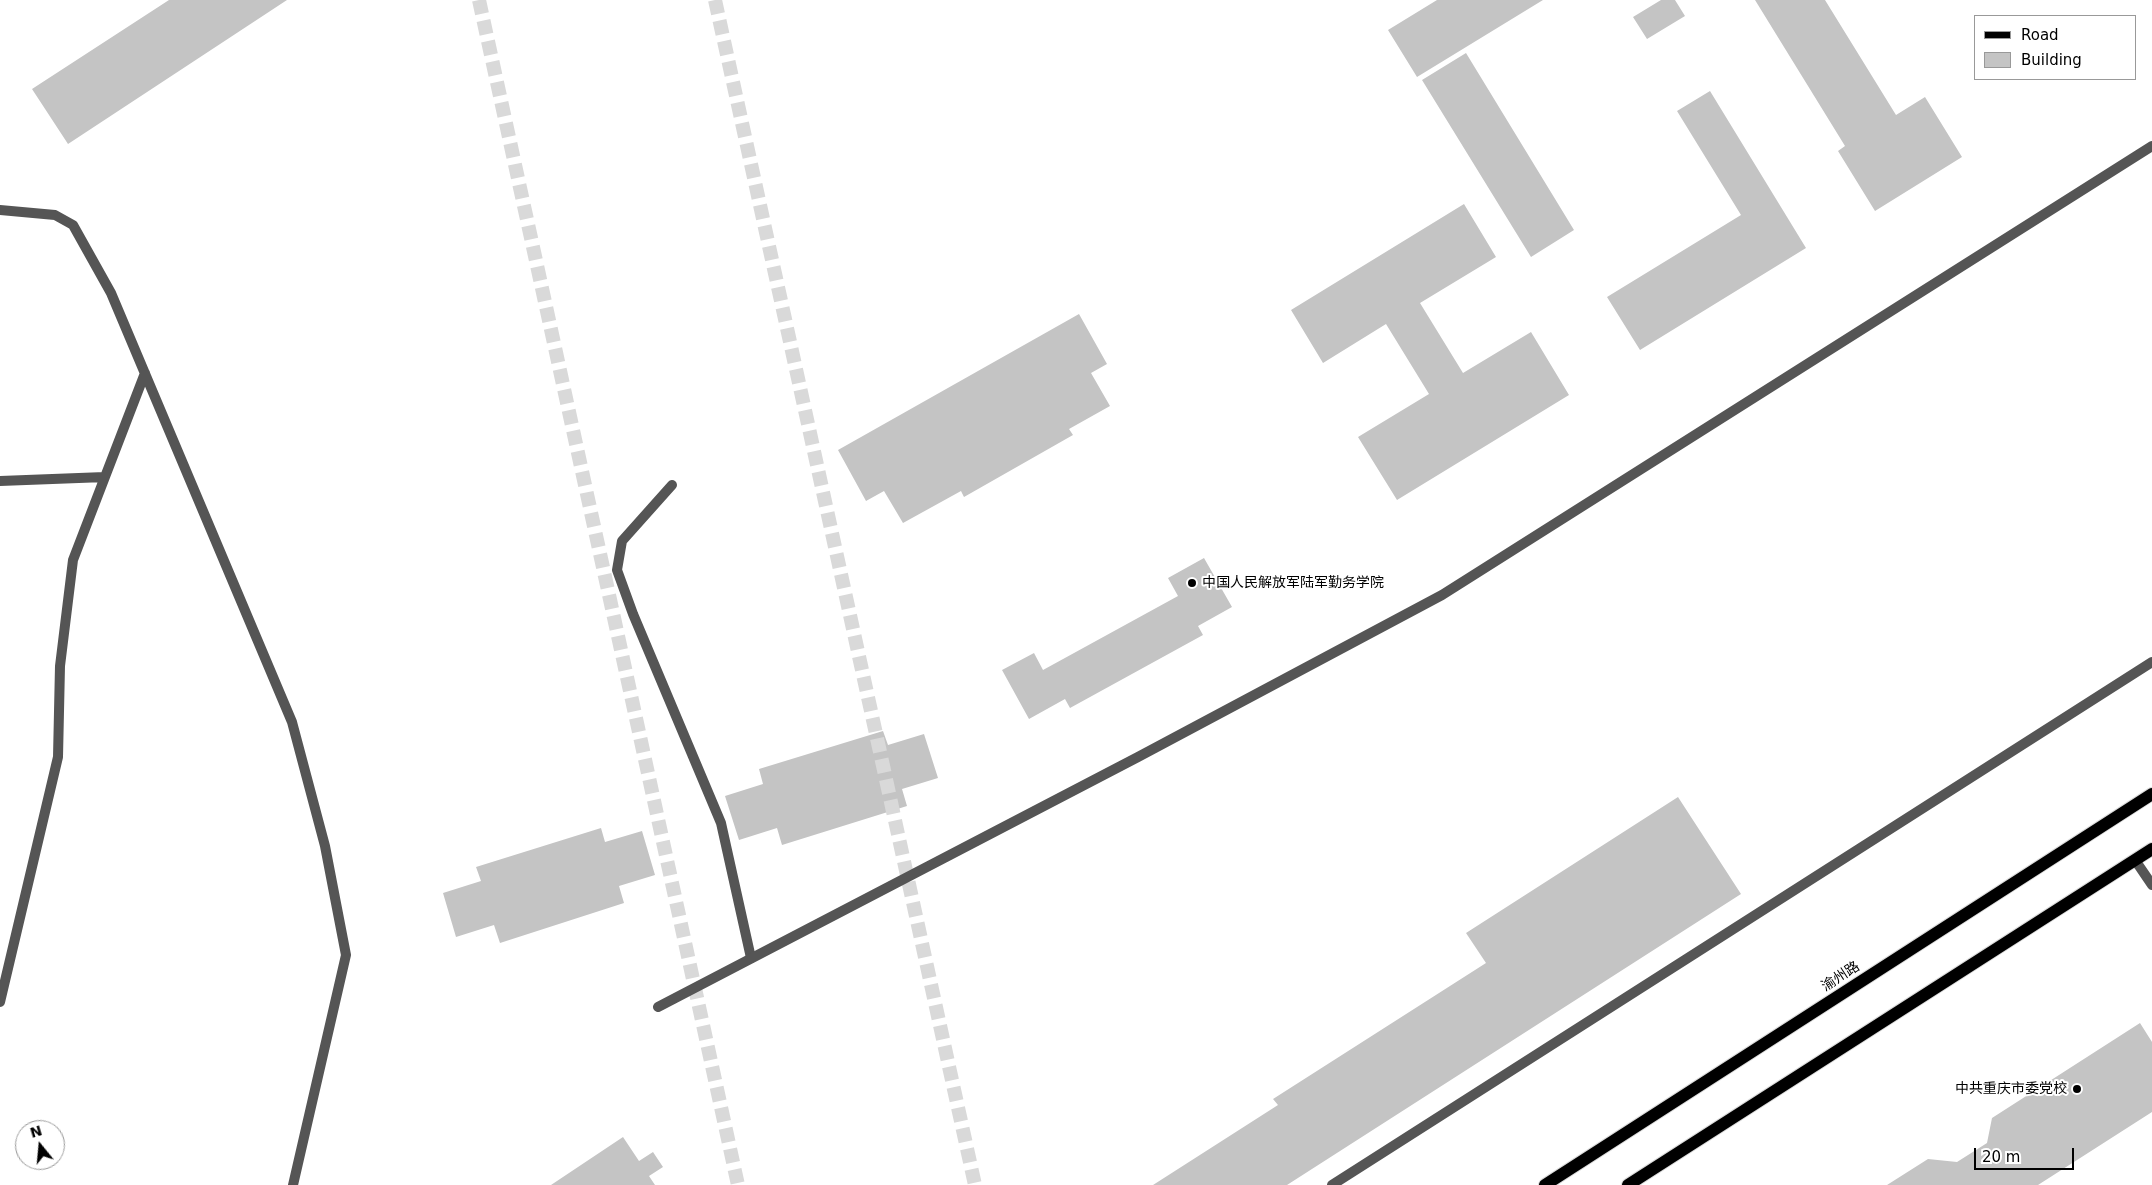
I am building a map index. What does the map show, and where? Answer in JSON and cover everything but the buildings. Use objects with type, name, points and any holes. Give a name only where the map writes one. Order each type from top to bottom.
[{"type":"main road","name":"渝州路","points":[[1545,1185],[2152,794]]},
{"type":"main road","points":[[1628,1185],[2152,849]]},
{"type":"street","points":[[658,1007],[1138,757],[1442,595],[2152,146]]},
{"type":"street","points":[[0,210],[55,215],[73,225],[111,293],[292,722],[325,846],[346,955],[293,1185]]},
{"type":"street","points":[[0,1002],[58,757],[60,666],[73,560],[145,374]]},
{"type":"street","points":[[0,481],[105,477]]},
{"type":"street","points":[[672,485],[622,541],[617,570],[633,614],[721,823],[751,958]]},
{"type":"street","points":[[1332,1185],[2152,662]]},
{"type":"street","points":[[2135,860],[2152,885]]},
{"type":"tunnel","points":[[479,0],[738,1185]]},
{"type":"tunnel","points":[[715,0],[975,1185]]},
{"type":"place","name":"中国人民解放军陆军勤务学院","points":[[1192,583]]},
{"type":"place","name":"中共重庆市委党校","points":[[2077,1089]]}]
